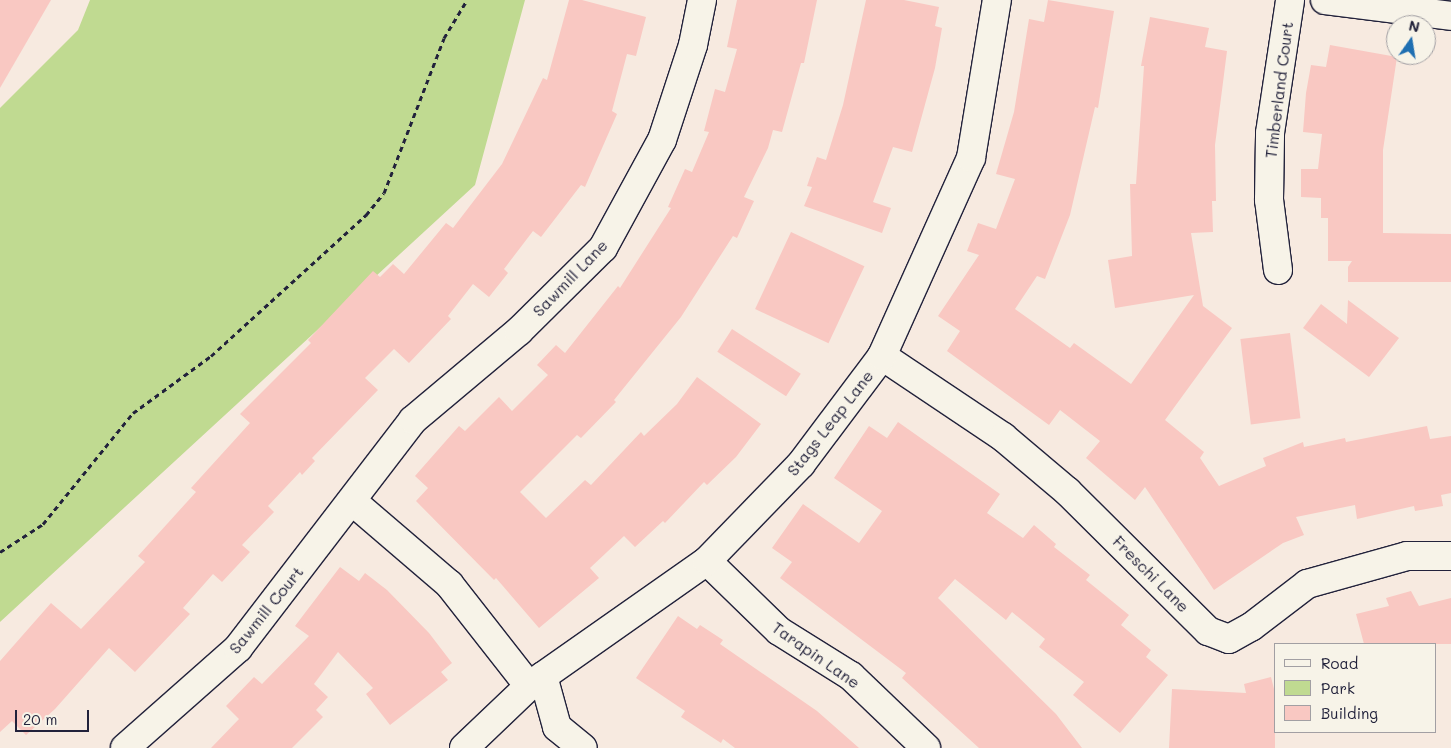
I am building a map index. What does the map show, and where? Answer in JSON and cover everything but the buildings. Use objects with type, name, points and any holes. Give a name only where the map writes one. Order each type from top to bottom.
[{"type":"street","name":"Sawmill Lane","points":[[352,501],[413,420],[519,331],[603,248],[662,140],[693,46],[702,0]]},
{"type":"street","name":"Stags Leap Lane","points":[[464,748],[536,681],[707,561],[801,464],[882,356],[971,158],[997,0]]},
{"type":"street","name":"Timberland Court","points":[[1278,270],[1269,200],[1270,133],[1290,0]]},
{"type":"street","points":[[1325,0],[1451,16]]},
{"type":"street","name":"Freschi Lane","points":[[882,356],[1003,437],[1067,491],[1208,631],[1229,639],[1251,627],[1307,584],[1407,556],[1451,556]]},
{"type":"street","points":[[352,501],[449,584],[536,681],[557,727],[583,748]]},
{"type":"street","name":"Sawmill Court","points":[[125,748],[238,648],[352,501]]},
{"type":"street","name":"Tarapin Lane","points":[[707,561],[779,631],[851,676],[926,748]]},
{"type":"path","points":[[0,552],[43,524],[133,413],[211,356],[366,215],[384,194],[444,38],[467,0]]},
{"type":"green space","points":[[90,0],[525,0],[475,185],[0,622],[0,108],[78,30]]}]
